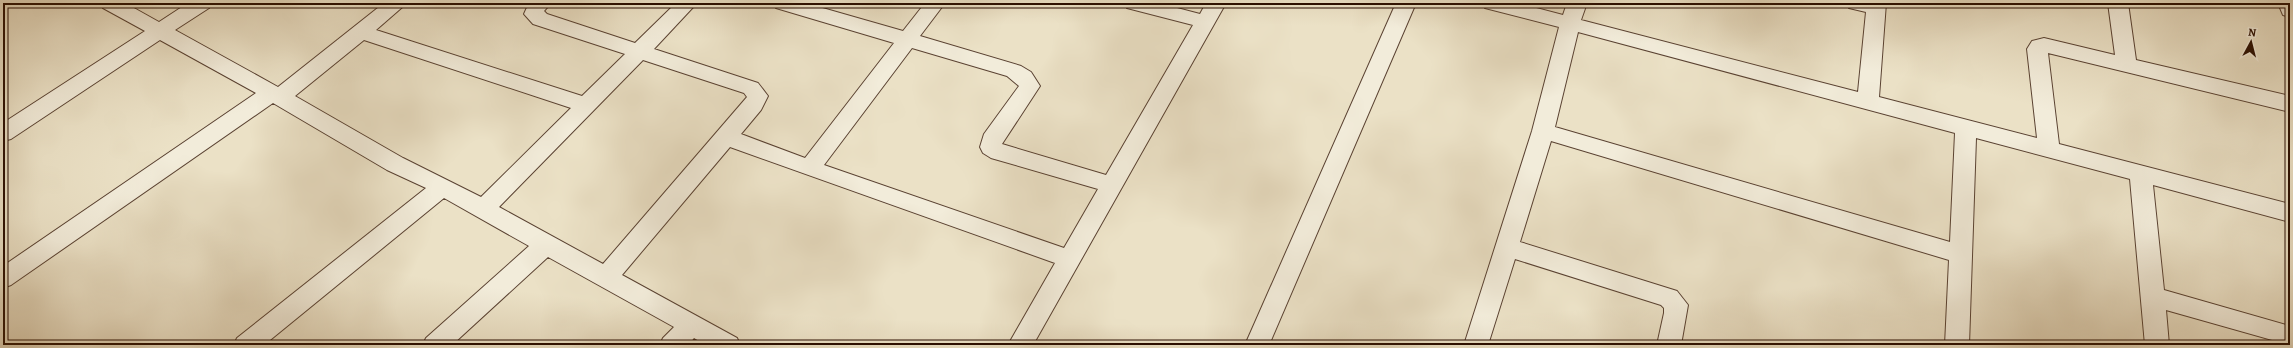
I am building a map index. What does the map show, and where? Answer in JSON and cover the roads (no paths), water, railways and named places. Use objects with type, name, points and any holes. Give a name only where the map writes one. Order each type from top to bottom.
[{"type":"street","points":[[110,3],[276,95],[395,164],[443,187],[728,345]]},
{"type":"street","points":[[3,132],[202,3]]},
{"type":"street","points":[[3,278],[276,95],[361,32],[397,3]]},
{"type":"street","points":[[541,3],[535,8],[534,14],[540,19],[751,88],[758,96],[754,105],[606,277]]},
{"type":"street","points":[[483,209],[687,3]]},
{"type":"street","points":[[783,3],[906,41],[1014,71],[1024,77],[1030,86],[992,140],[991,147],[995,150],[1112,185]]},
{"type":"street","points":[[809,168],[935,3]]},
{"type":"street","points":[[1134,3],[1205,22]]},
{"type":"street","points":[[1020,345],[1216,3]]},
{"type":"street","points":[[1257,345],[1406,3]]},
{"type":"street","points":[[1492,3],[2290,213]]},
{"type":"street","points":[[1476,345],[1543,131],[1570,24],[1577,3]]},
{"type":"street","points":[[1856,3],[1875,5],[1868,102]]},
{"type":"street","points":[[2118,3],[2126,63]]},
{"type":"street","points":[[2288,3],[2290,10]]},
{"type":"street","points":[[361,32],[586,105]]},
{"type":"street","points":[[2049,150],[2037,49],[2039,46],[2044,45],[2126,63],[2290,104]]},
{"type":"street","points":[[1957,345],[1966,128]]},
{"type":"street","points":[[1543,131],[1960,254]]},
{"type":"street","points":[[726,137],[809,168],[1069,259]]},
{"type":"street","points":[[2141,174],[2157,345]]},
{"type":"street","points":[[246,345],[443,187]]},
{"type":"street","points":[[435,345],[547,244]]},
{"type":"street","points":[[1507,247],[1669,298],[1676,305],[1676,313],[1669,345]]},
{"type":"street","points":[[2152,296],[2290,336]]},
{"type":"street","points":[[672,345],[691,325]]}]
